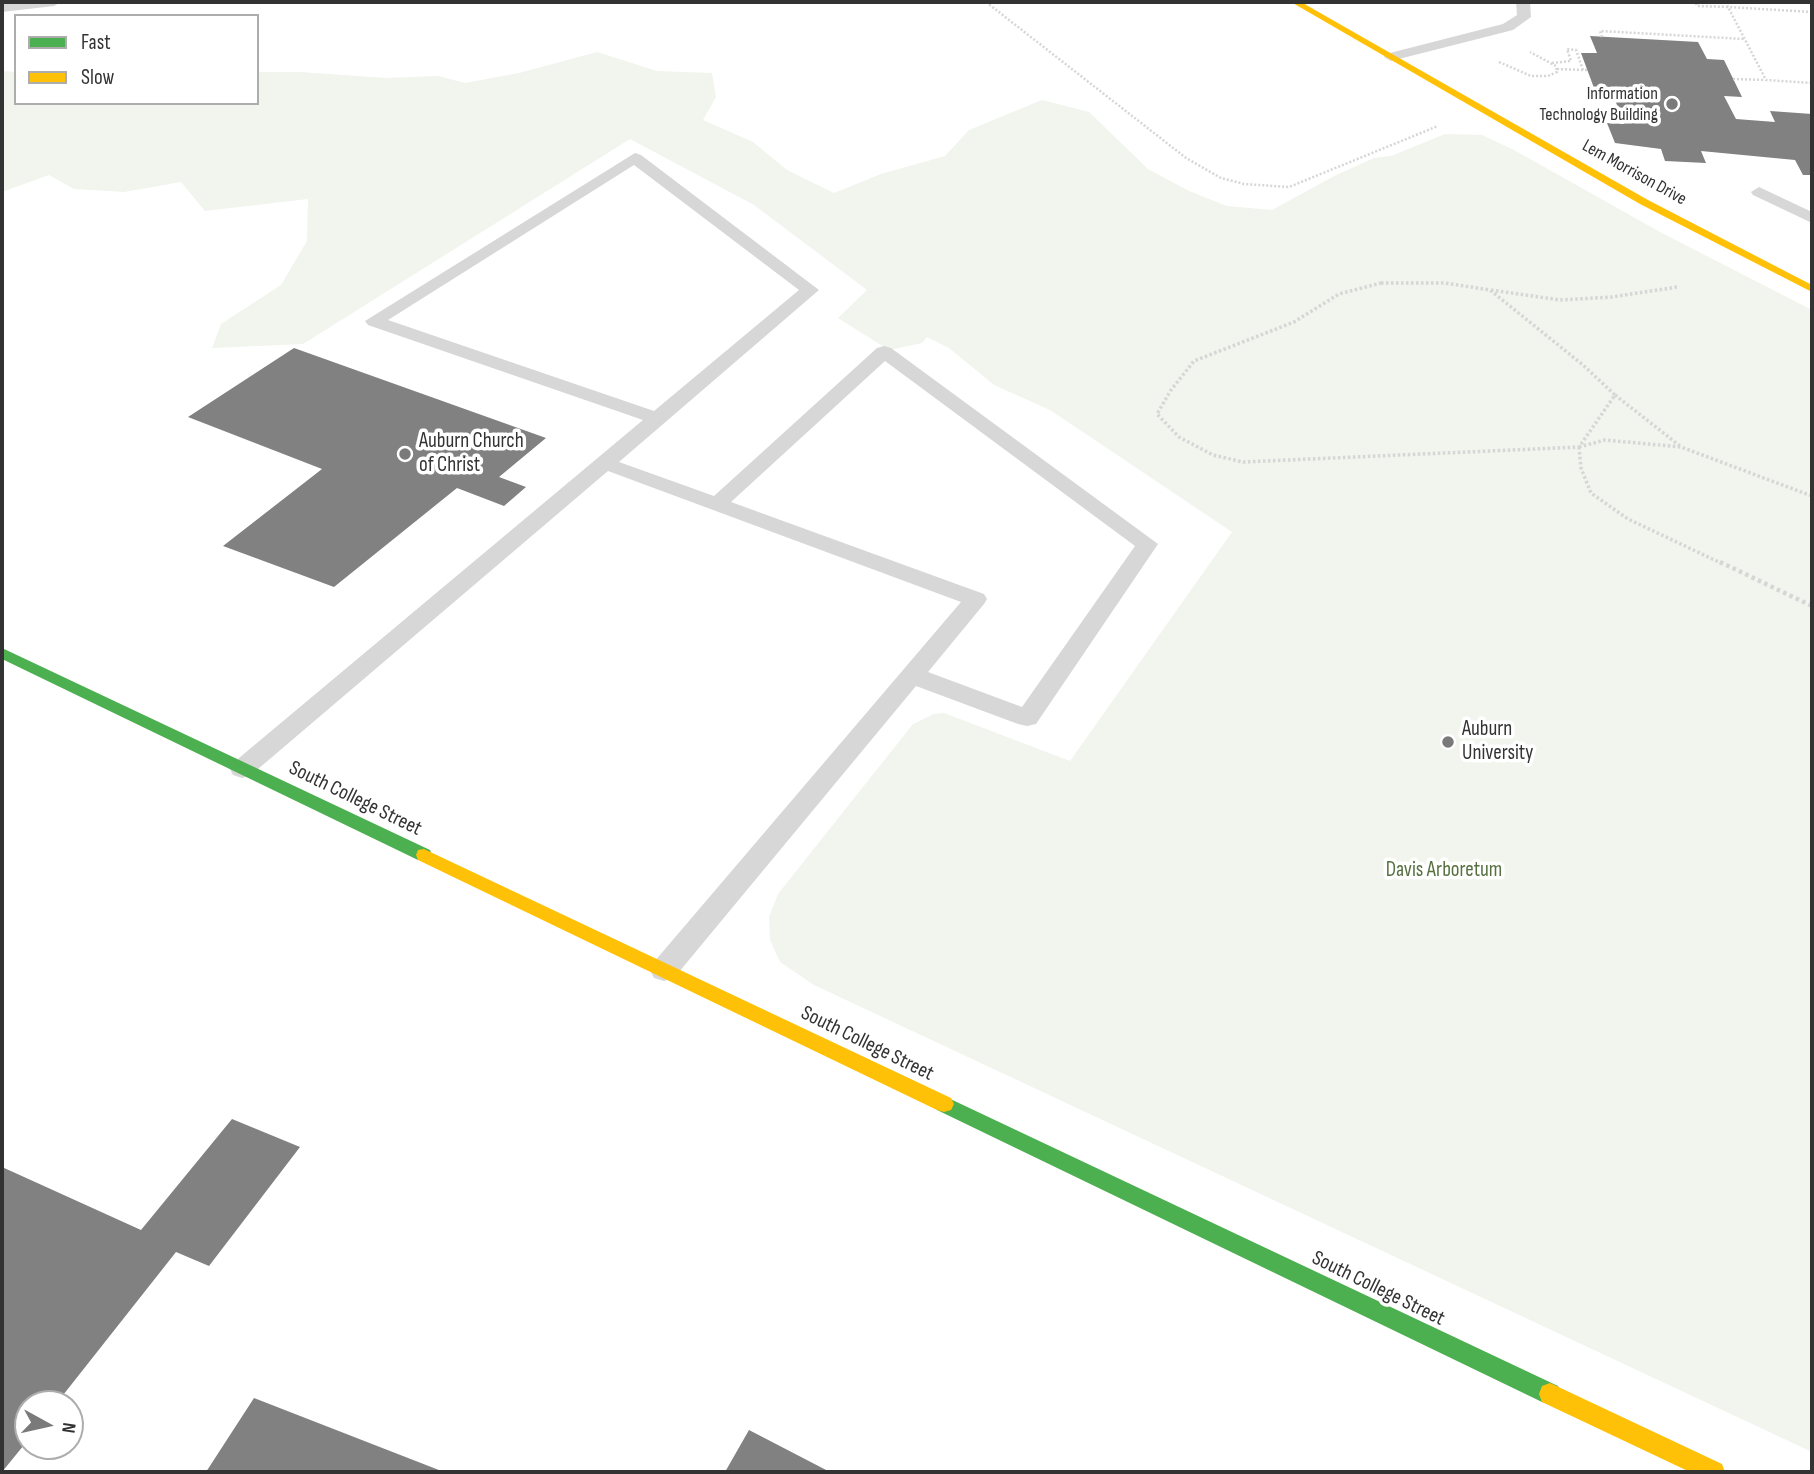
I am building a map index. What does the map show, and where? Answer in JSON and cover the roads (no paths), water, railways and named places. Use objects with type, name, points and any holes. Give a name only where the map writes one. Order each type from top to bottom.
[{"type":"main road","name":"Lem Morrison Drive","points":[[1295,2],[1644,202],[1812,289]]},
{"type":"main road","name":"South College Street","points":[[2,653],[1714,1472]]},
{"type":"lane","points":[[2,8],[54,2]]},
{"type":"lane","points":[[1391,57],[1508,27],[1524,17],[1523,2]]},
{"type":"lane","points":[[242,769],[810,290],[635,158],[374,321],[656,418]]},
{"type":"lane","points":[[1759,192],[1812,218]]},
{"type":"lane","points":[[717,505],[884,352],[1146,544],[1027,718],[912,675]]},
{"type":"lane","points":[[604,463],[976,599],[664,970]]},
{"type":"place","name":"Information Technology Building","points":[[1672,104]]},
{"type":"place","name":"Auburn Church of Christ","points":[[405,454]]},
{"type":"place","name":"Auburn University","points":[[1448,742]]},
{"type":"park label","name":"Davis Arboretum","points":[[1444,871]]}]
